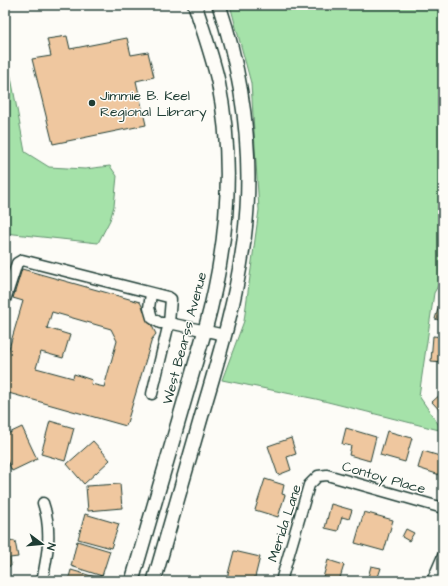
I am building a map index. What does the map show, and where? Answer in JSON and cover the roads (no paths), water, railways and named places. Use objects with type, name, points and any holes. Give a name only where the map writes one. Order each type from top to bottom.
[{"type":"main road","name":"West Bearss Avenue","points":[[132,581],[205,330],[212,303],[223,244],[226,204],[226,154],[218,80],[195,5]]},
{"type":"main road","points":[[211,5],[228,61],[238,74]]},
{"type":"main road","points":[[154,581],[225,335],[242,258],[248,197],[246,134],[238,74],[219,5]]},
{"type":"street","points":[[5,300],[17,263],[22,260],[171,299],[169,323],[152,394]]},
{"type":"street","points":[[151,294],[149,308],[152,318],[160,323],[169,323],[225,335]]},
{"type":"street","name":"Contoy Place","points":[[318,476],[327,475],[443,508]]},
{"type":"street","name":"Merida Lane","points":[[281,581],[310,485],[318,476]]},
{"type":"street","points":[[42,581],[49,534],[48,521],[43,503]]},
{"type":"street","points":[[432,581],[443,556]]},
{"type":"place","name":"Jimmie B. Keel Regional Library","points":[[92,103]]}]
